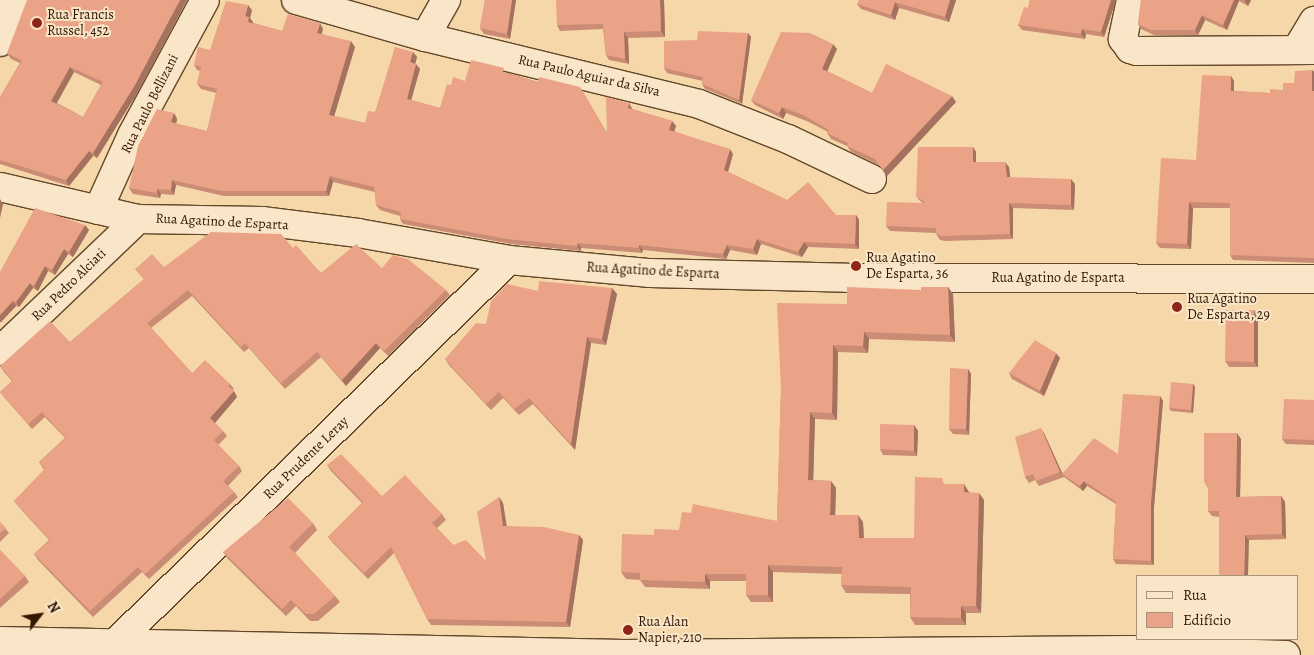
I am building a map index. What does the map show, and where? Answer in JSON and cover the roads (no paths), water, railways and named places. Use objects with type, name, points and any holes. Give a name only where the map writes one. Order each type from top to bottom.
[{"type":"street","points":[[0,42],[15,0]]},
{"type":"street","name":"Rua Paulo Bellizani","points":[[98,210],[132,135],[205,0]]},
{"type":"street","name":"Rua Paulo Aguiar da Silva","points":[[296,0],[424,37],[699,104],[788,138],[872,179]]},
{"type":"street","points":[[424,37],[446,0]]},
{"type":"street","points":[[1130,0],[1123,39],[1130,49],[1137,51],[1306,50],[1314,21]]},
{"type":"street","name":"Rua Agatino de Esparta","points":[[0,186],[138,218],[262,221],[358,234],[509,260],[650,273],[848,278],[1314,279]]},
{"type":"street","name":"Rua Pedro Alciati","points":[[0,351],[138,218]]},
{"type":"street","name":"Rua Prudente Leray","points":[[109,648],[509,260]]},
{"type":"street","points":[[0,641],[109,648],[624,655],[1131,650],[1286,655]]},
{"type":"place","name":"Rua Francis Russel, 452","points":[[37,23]]},
{"type":"place","name":"Rua Agatino De Esparta, 36","points":[[856,266]]},
{"type":"place","name":"Rua Agatino De Esparta, 29","points":[[1177,307]]},
{"type":"place","name":"Rua Alan Napier, 210","points":[[628,630]]}]
